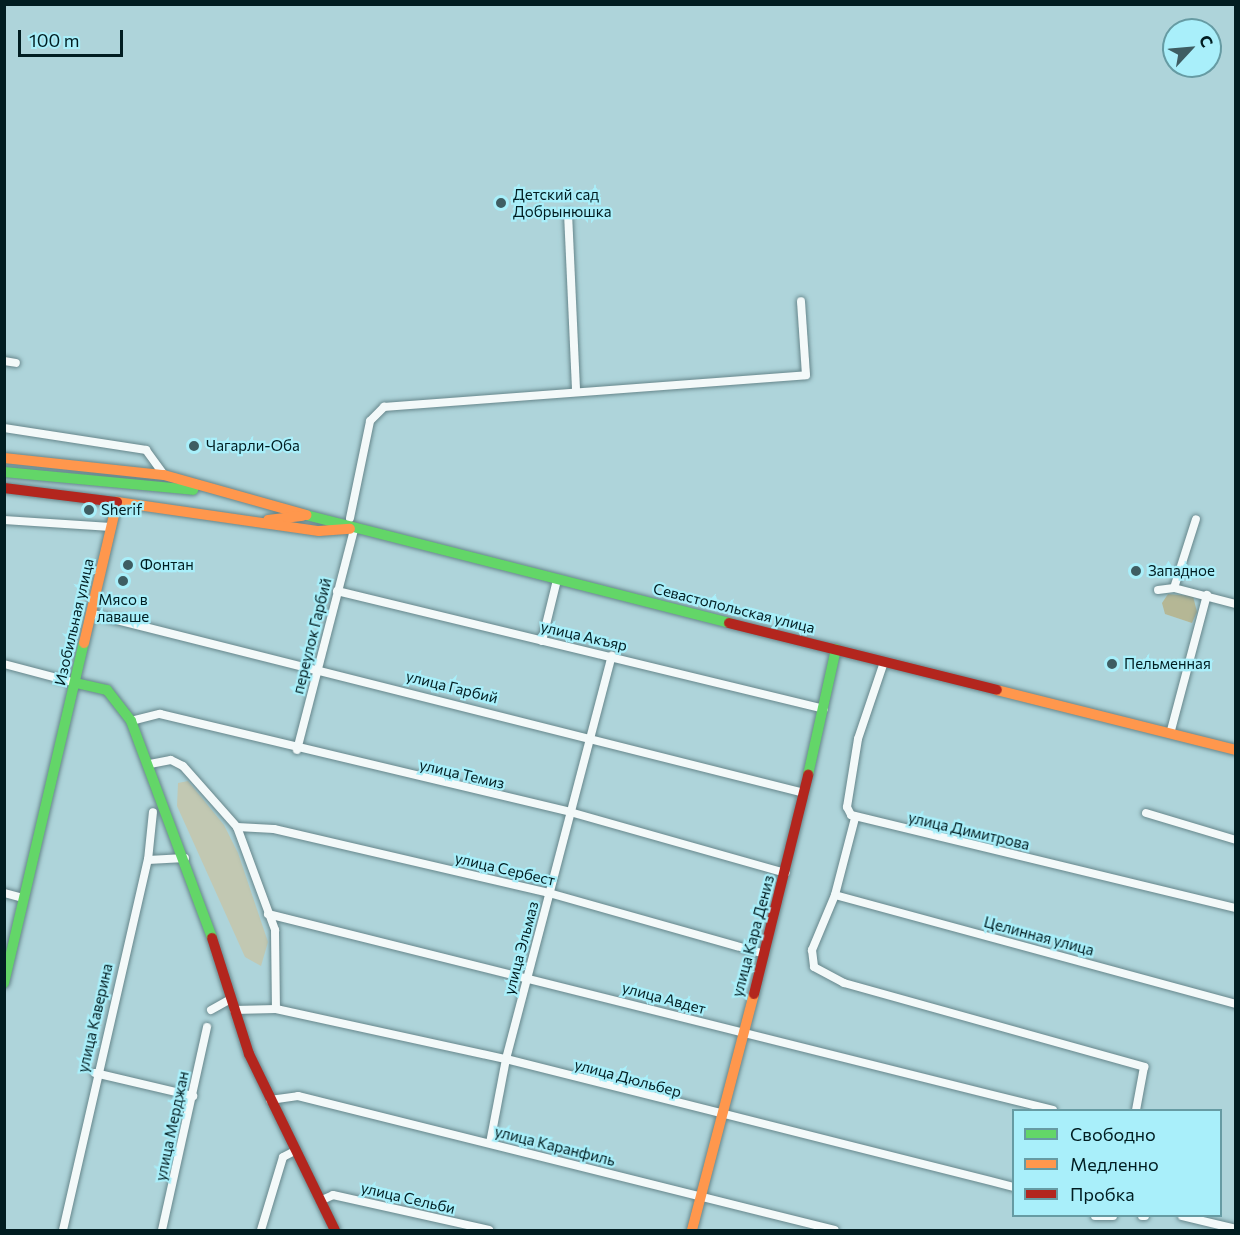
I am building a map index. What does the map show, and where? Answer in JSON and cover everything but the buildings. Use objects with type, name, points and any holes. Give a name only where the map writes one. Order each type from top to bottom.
[{"type":"main road","points":[[4,458],[164,475],[212,492]]},
{"type":"main road","points":[[4,472],[212,492]]},
{"type":"main road","points":[[4,488],[92,498],[319,531],[354,529]]},
{"type":"main road","name":"Севастопольская улица","points":[[212,492],[1236,750]]},
{"type":"main road","points":[[92,498],[108,508],[111,527]]},
{"type":"main road","name":"Изобильная улица","points":[[4,983],[93,614],[117,502]]},
{"type":"main road","points":[[111,527],[120,512],[148,506]]},
{"type":"main road","points":[[259,521],[308,515]]},
{"type":"main road","name":"улица Кара Дениз","points":[[692,1230],[718,1115],[786,873],[836,649]]},
{"type":"main road","points":[[76,683],[107,690],[131,721],[150,764],[185,858],[233,1004],[270,1100],[293,1152],[322,1200],[336,1230]]},
{"type":"street","points":[[568,213],[576,390]]},
{"type":"street","points":[[350,518],[370,421],[384,407],[806,375],[801,301]]},
{"type":"street","points":[[4,361],[16,363]]},
{"type":"street","points":[[4,428],[141,449],[164,475]]},
{"type":"street","points":[[1174,588],[1196,519]]},
{"type":"street","points":[[4,520],[111,527]]},
{"type":"street","name":"переулок Гарбий","points":[[297,750],[354,529]]},
{"type":"street","points":[[542,641],[557,580]]},
{"type":"street","points":[[1158,590],[1174,588],[1236,604]]},
{"type":"street","name":"улица Акъяр","points":[[337,591],[824,709]]},
{"type":"street","points":[[1170,734],[1207,595]]},
{"type":"street","name":"улица Гарбий","points":[[93,614],[317,667],[591,736],[804,793]]},
{"type":"street","name":"улица Эльмаз","points":[[490,1143],[506,1059],[612,656]]},
{"type":"street","points":[[884,662],[858,739],[847,807],[855,818],[834,895],[812,950],[814,967],[824,977],[1143,1067],[1136,1109]]},
{"type":"street","points":[[4,664],[76,683]]},
{"type":"street","name":"улица Темиз","points":[[131,721],[160,714],[297,750],[570,813],[786,873]]},
{"type":"street","points":[[150,764],[162,759],[183,766],[237,827],[275,930],[276,1008]]},
{"type":"street","name":"улица Каверина","points":[[63,1230],[95,1073],[147,860],[153,812]]},
{"type":"street","points":[[1146,813],[1236,840]]},
{"type":"street","name":"улица Димитрова","points":[[855,818],[1236,908]]},
{"type":"street","name":"улица Сербест","points":[[237,827],[274,829],[549,893],[764,954]]},
{"type":"street","points":[[147,860],[185,858]]},
{"type":"street","points":[[4,893],[23,898]]},
{"type":"street","name":"Целинная улица","points":[[834,895],[1236,1004]]},
{"type":"street","name":"улица Авдет","points":[[268,914],[527,976],[741,1033],[1049,1109]]},
{"type":"street","points":[[211,1010],[233,1004]]},
{"type":"street","name":"улица Дюльбер","points":[[233,1004],[276,1008],[506,1059],[718,1115],[1012,1187]]},
{"type":"street","name":"улица Мерджан","points":[[162,1230],[207,1027]]},
{"type":"street","points":[[95,1073],[193,1096]]},
{"type":"street","name":"улица Каранфиль","points":[[270,1100],[298,1096],[834,1230]]},
{"type":"street","points":[[261,1230],[283,1157],[293,1152]]},
{"type":"street","name":"улица Сельби","points":[[322,1200],[333,1195],[489,1230]]},
{"type":"street","points":[[1190,1217],[1236,1229]]},
{"type":"green space","points":[[1168,594],[1193,596],[1197,612],[1192,623],[1165,614],[1162,603]]},
{"type":"green space","points":[[188,781],[224,825],[238,853],[268,942],[261,966],[245,957],[177,806],[178,783]]},
{"type":"traffic: fast","points":[[4,472],[193,490]]},
{"type":"traffic: fast","points":[[306,515],[729,623]]},
{"type":"traffic: fast","points":[[4,983],[84,643]]},
{"type":"traffic: fast","points":[[808,775],[836,649]]},
{"type":"traffic: fast","points":[[76,683],[107,690],[131,721],[212,938]]},
{"type":"traffic: slow","points":[[4,458],[164,475],[306,515]]},
{"type":"traffic: slow","points":[[84,643],[117,502],[319,531],[350,529]]},
{"type":"traffic: slow","points":[[268,520],[303,516]]},
{"type":"traffic: slow","points":[[997,690],[1236,750]]},
{"type":"traffic: slow","points":[[692,1230],[754,994]]},
{"type":"traffic: jam","points":[[4,488],[117,502]]},
{"type":"traffic: jam","points":[[729,623],[997,690]]},
{"type":"traffic: jam","points":[[754,994],[808,775]]},
{"type":"traffic: jam","points":[[212,938],[249,1054],[335,1230]]},
{"type":"place","name":"Детский сад Добрынюшка","points":[[501,203]]},
{"type":"place","name":"Чагарли-Оба","points":[[194,446]]},
{"type":"place","name":"Sherif","points":[[89,510]]},
{"type":"place","name":"Фонтан","points":[[128,565]]},
{"type":"place","name":"Западное","points":[[1136,571]]},
{"type":"place","name":"Мясо в лаваше","points":[[123,581]]},
{"type":"place","name":"Пельменная","points":[[1112,664]]}]
